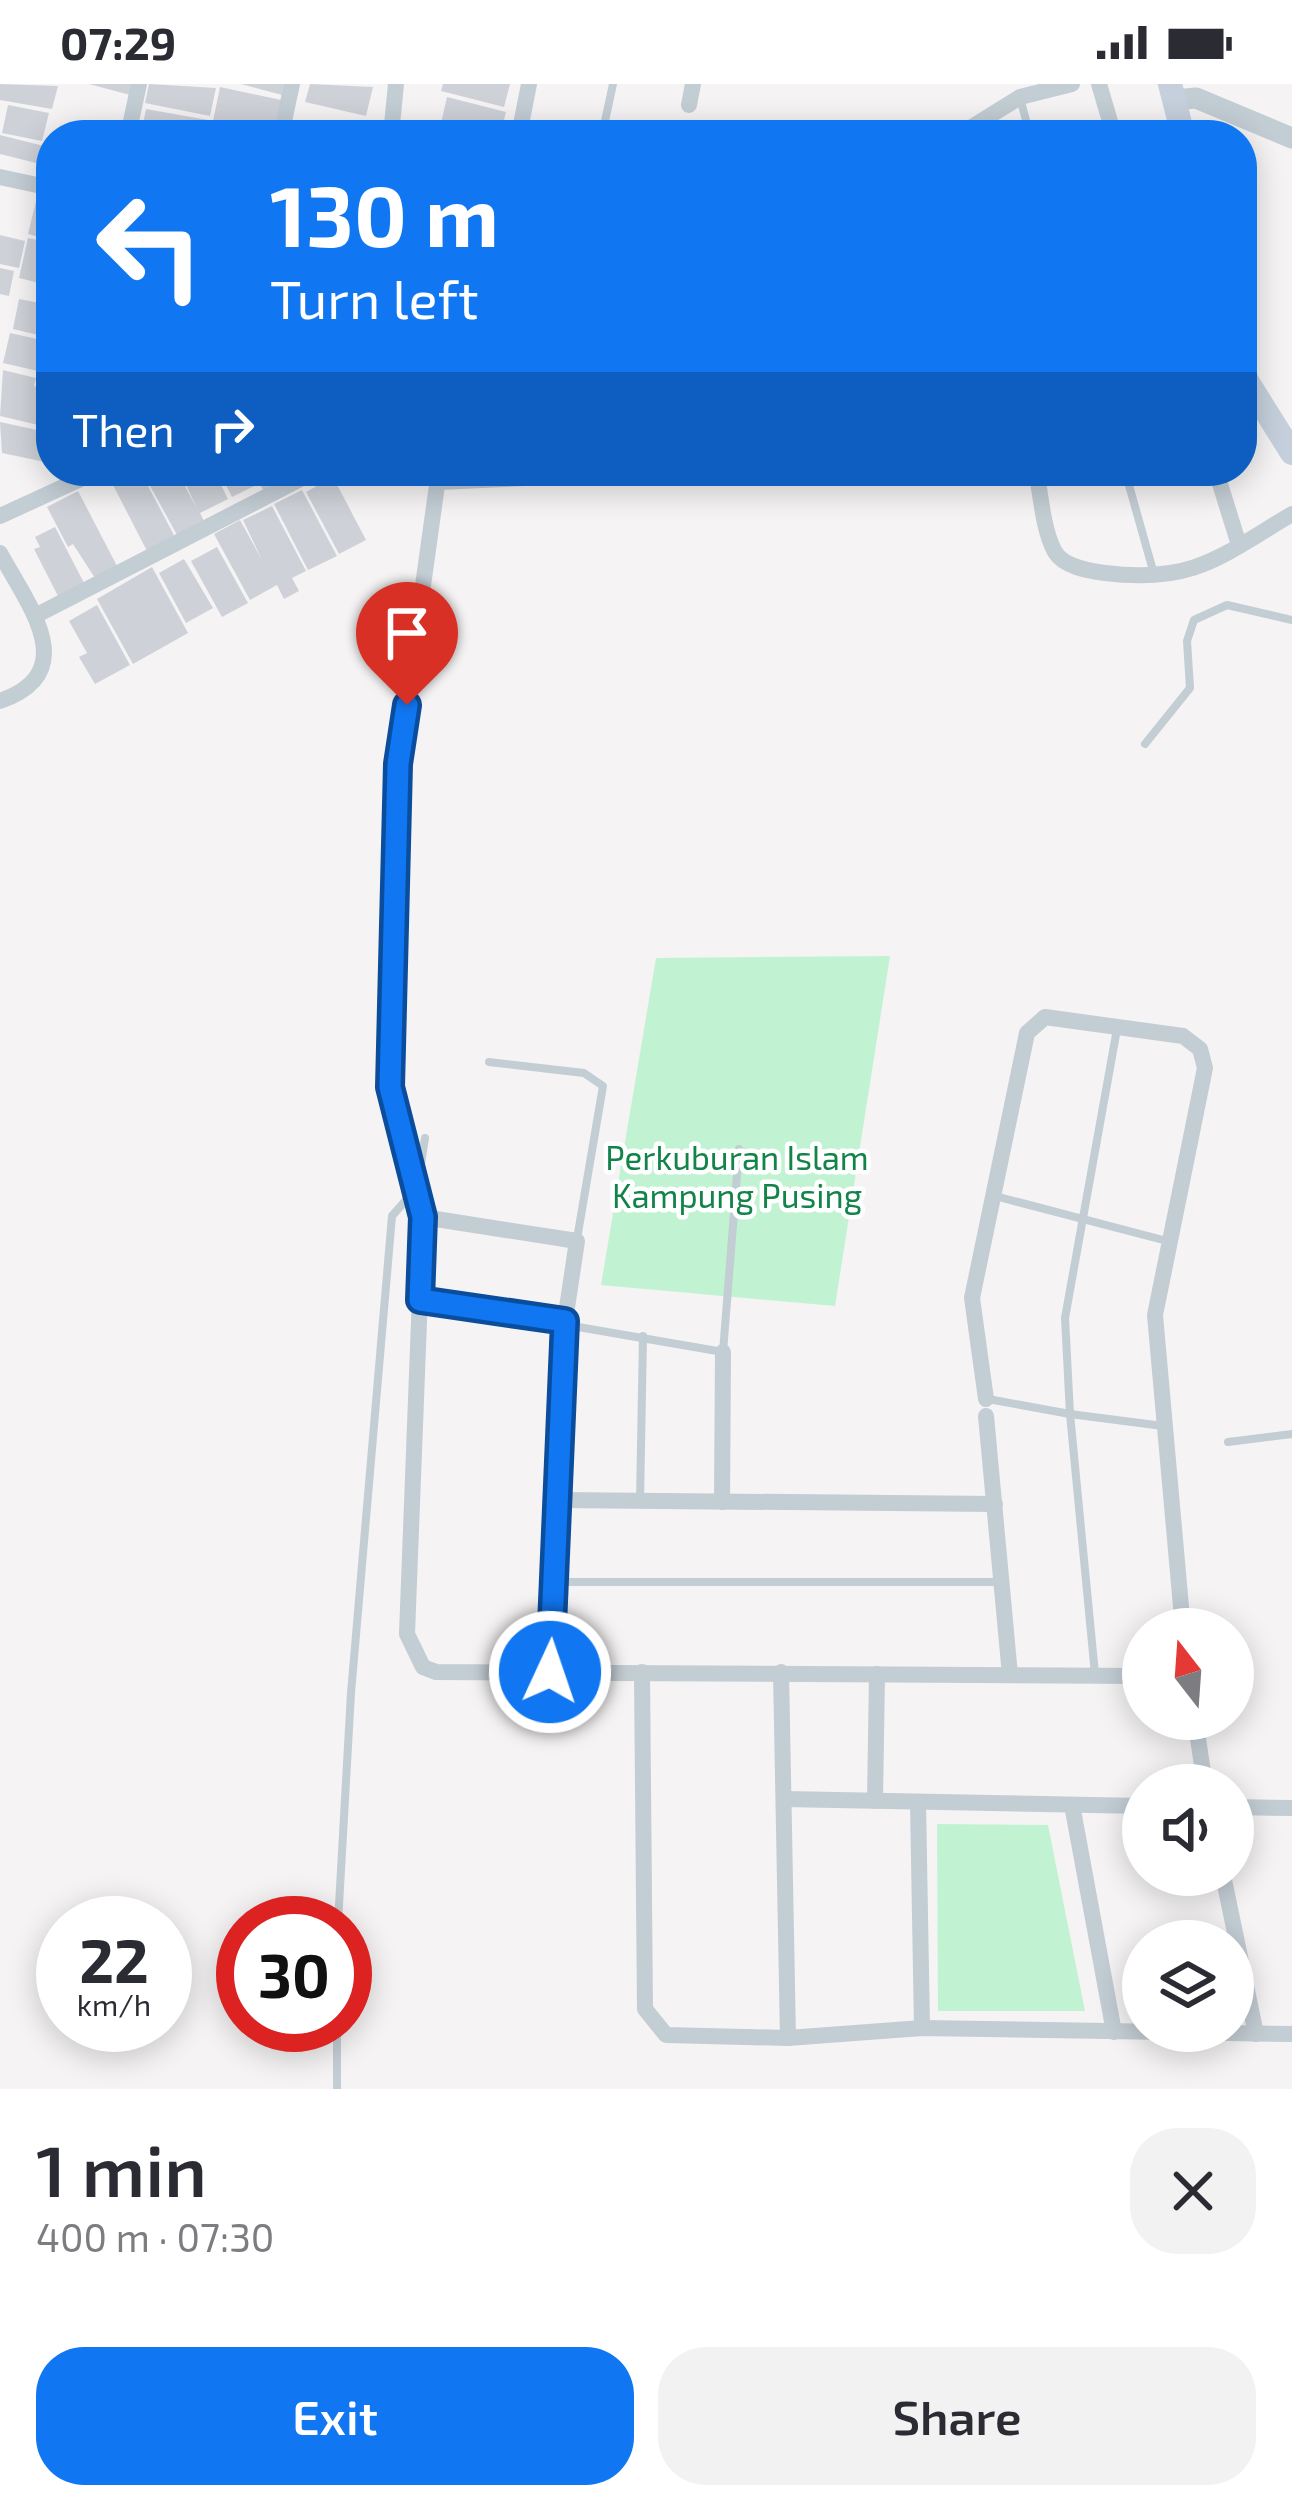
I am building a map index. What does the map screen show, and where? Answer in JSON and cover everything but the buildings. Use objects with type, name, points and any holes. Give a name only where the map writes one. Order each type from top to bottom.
[{"type":"main road","points":[[1257,397],[1292,453]]},
{"type":"street","points":[[131,120],[139,84]]},
{"type":"street","points":[[284,120],[292,84]]},
{"type":"street","points":[[392,120],[396,84]]},
{"type":"street","points":[[522,120],[529,84]]},
{"type":"street","points":[[689,105],[693,84]]},
{"type":"street","points":[[983,120],[1019,97],[1072,84]]},
{"type":"street","points":[[1099,84],[1110,120]]},
{"type":"street","points":[[1172,92],[1249,120]]},
{"type":"street","points":[[1257,123],[1292,138]]},
{"type":"street","points":[[0,177],[36,185]]},
{"type":"street","points":[[0,516],[49,486]]},
{"type":"street","points":[[34,616],[287,486]]},
{"type":"street","points":[[438,486],[398,764],[390,1087],[423,1217],[407,1634],[414,1658],[436,1672],[1122,1676]]},
{"type":"street","points":[[1040,486],[1056,553],[1072,566],[1155,579],[1186,573],[1292,514]]},
{"type":"street","points":[[1221,486],[1239,545]]},
{"type":"street","points":[[0,554],[34,616],[47,656],[40,676],[0,700]]},
{"type":"street","points":[[1010,1675],[972,1298],[1027,1034],[1045,1017],[1183,1036],[1200,1048],[1204,1068],[1155,1316],[1181,1608]]},
{"type":"street","points":[[423,1217],[577,1240],[565,1321],[550,1672]]},
{"type":"street","points":[[722,1502],[723,1352]]},
{"type":"street","points":[[558,1500],[995,1504]]},
{"type":"street","points":[[642,1672],[645,2009],[666,2035],[788,2038],[922,2028],[1292,2034]]},
{"type":"street","points":[[781,1672],[788,2038]]},
{"type":"street","points":[[875,1801],[877,1674]]},
{"type":"street","points":[[784,1799],[1122,1805]]},
{"type":"street","points":[[918,1802],[922,2028]]},
{"type":"street","points":[[1072,1804],[1114,2032]]},
{"type":"street","points":[[1254,1808],[1292,1808]]},
{"type":"street","points":[[1227,1896],[1256,2034]]},
{"type":"lane","points":[[605,120],[613,84]]},
{"type":"lane","points":[[1019,97],[1026,120]]},
{"type":"lane","points":[[1129,486],[1155,579]]},
{"type":"lane","points":[[1145,743],[1190,688],[1187,641],[1194,620],[1228,605],[1292,620]]},
{"type":"lane","points":[[1095,1676],[1065,1318],[1118,1028]]},
{"type":"lane","points":[[489,1062],[584,1073],[603,1086],[577,1240]]},
{"type":"lane","points":[[340,1896],[351,1693],[392,1216],[418,1186],[425,1138]]},
{"type":"lane","points":[[420,1300],[565,1321],[723,1352],[739,1149]]},
{"type":"lane","points":[[990,1195],[1168,1241]]},
{"type":"lane","points":[[640,1501],[643,1336]]},
{"type":"lane","points":[[986,1407],[1165,1426]]},
{"type":"lane","points":[[1228,1442],[1292,1434]]},
{"type":"lane","points":[[554,1582],[1002,1582]]},
{"type":"lane","points":[[337,2089],[338,2052]]},
{"type":"green space","name":"Perkuburan Islam Kampung Pusing","points":[[890,956],[835,1306],[601,1285],[656,958]]},
{"type":"green space","points":[[937,1824],[1048,1825],[1085,2011],[938,2011]]},
{"type":"route","points":[[407,705],[398,764],[390,1087],[423,1217],[420,1300],[565,1321],[550,1672]]}]
